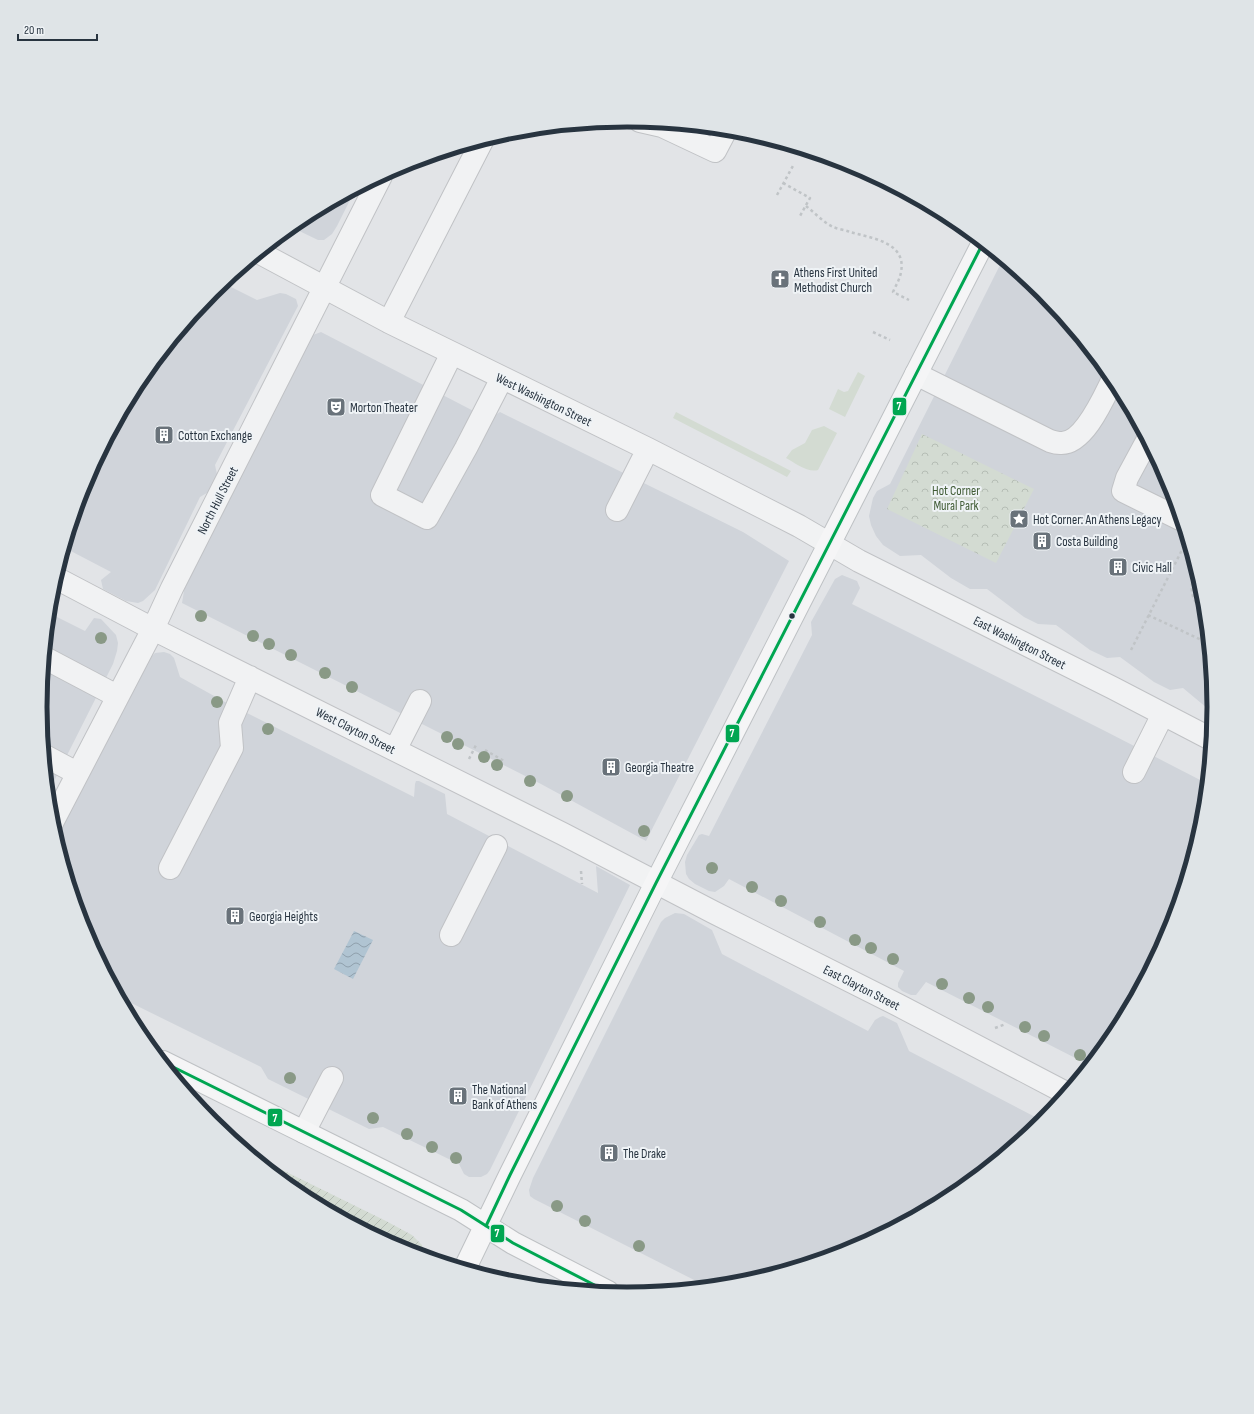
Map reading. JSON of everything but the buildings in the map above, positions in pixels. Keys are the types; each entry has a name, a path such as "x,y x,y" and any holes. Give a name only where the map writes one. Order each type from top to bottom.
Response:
{"main road":[{"path":"467,1264 656,883 981,248"},
{"path":"173,1067 461,1210 513,1243 597,1286"}],"street":[{"path":"667,128 715,151 723,135"},
{"path":"389,322 479,146"},
{"name":"North Hull Street","path":"57,813 152,629 377,184"},
{"name":"West Washington Street","path":"264,255 389,322 648,449 799,526 829,544"},
{"path":"452,353 382,496 427,518 466,448 502,378"},
{"path":"916,374 1050,441 1061,443 1074,438 1089,425 1109,386"},
{"path":"1146,448 1127,478 1123,491 1174,516"},
{"path":"617,510 648,449"},
{"name":"East Washington Street","path":"829,544 859,561 1206,737"},
{"name":"West Clayton Street","path":"61,581 152,629 563,834 656,883"},
{"path":"49,660 117,696"},
{"path":"170,868 232,748 230,723 250,677"},
{"path":"395,750 420,701"},
{"path":"1134,772 1163,714"},
{"path":"49,758 77,773"},
{"path":"451,935 496,846"},
{"name":"East Clayton Street","path":"656,883 898,1005 1061,1091"},
{"path":"304,1132 332,1078"}],"path":[{"path":"777,195 794,164"},
{"path":"783,183 810,198 800,216"},
{"path":"806,206 833,227 878,240 894,247 899,252 902,267 901,274 893,292 909,300"},
{"path":"873,332 890,340"},
{"path":"1131,650 1148,614 1182,550"},
{"path":"1192,579 1192,595 1198,605"},
{"path":"1148,614 1203,642"},
{"path":"469,759 476,745"},
{"path":"485,750 504,761"}],"shaded area":[{"path":"351,197 332,234 324,240 318,240 298,230"},
{"path":"1001,264 1037,297 1087,354 1129,417 1147,450 1163,485 1176,521 1196,594 1206,669 1207,708 1183,688 1170,690 1154,682 1120,657 1107,658 1090,650 1056,625 1038,624 1024,617 987,589 970,589 951,578 921,555 900,556 883,545 876,536 869,516 873,498 877,491 890,484"},
{"name":"Cotton Exchange","path":"229,286 257,300 280,293 296,299 298,306 215,465 218,479 212,490 200,497 155,590 143,601 138,603 126,601 103,589 101,580 111,572 69,550 91,485 107,450 145,385 167,354 191,325"},
{"path":"321,332 489,419 500,412 743,532 789,561 646,841 541,784 182,603 185,585 304,352 313,335"},
{"path":"842,575 857,581 860,588 852,604 1202,781 1196,820 1187,857 1163,929 1147,964 1129,997 1109,1029 1085,1063 926,982 916,995 911,995 902,991 898,987 898,983 904,971 729,879 724,886 715,892 709,891 695,884 686,874 685,862 687,855 699,835 702,834 709,836 812,635 811,622 835,579"},
{"path":"54,616 85,631 94,618 101,619 116,635 118,643 113,664 52,785 48,745 47,707 48,669"},
{"path":"164,652 170,654 174,658 180,677 225,702 414,797 416,781 419,781 445,794 447,814 598,893 596,866 630,885 487,1174 481,1177 469,1177 464,1174 459,1164 383,1127 369,1129 268,1079 261,1067 128,1001 107,964 91,929 78,893 60,830 151,657 155,653"},
{"path":"675,913 684,914 712,930 722,954 868,1031 875,1020 883,1016 897,1023 909,1051 1036,1118 980,1167 917,1209 884,1227 849,1243 777,1267 740,1276 703,1282 699,1282 534,1199 530,1196 529,1190 533,1178 661,922 665,918"}],"green space":[{"path":"858,372 865,376 845,417 829,409 838,389 844,392 848,391"},
{"path":"676,412 791,471 787,477 673,418"},
{"path":"824,426 837,433 818,470 814,471 806,469 786,458 792,450 805,443 812,430"},
{"name":"Hot Corner Mural Park","path":"922,434 1034,489 996,563 887,509"},
{"path":"270,1164 386,1221 412,1235 422,1245 423,1250 370,1227 305,1189"}],"water":[{"path":"354,931 373,940 353,979 334,969"}],"transit line":[{"name":"7","path":"486,1226 656,883 981,248"},
{"name":"7","path":"173,1067 461,1210 513,1243 597,1286"}],"place":[{"name":"Athens First United Methodist Church","path":"780,279"},
{"name":"Morton Theater","path":"336,407"},
{"name":"Cotton Exchange","path":"164,435"},
{"name":"Hot Corner: An Athens Legacy","path":"1019,519"},
{"name":"Costa Building","path":"1042,541"},
{"name":"Civic Hall","path":"1118,567"},
{"name":"Georgia Theatre","path":"611,767"},
{"name":"Georgia Heights","path":"235,916"},
{"name":"The National Bank of Athens","path":"458,1096"},
{"name":"The Drake","path":"609,1153"}]}
